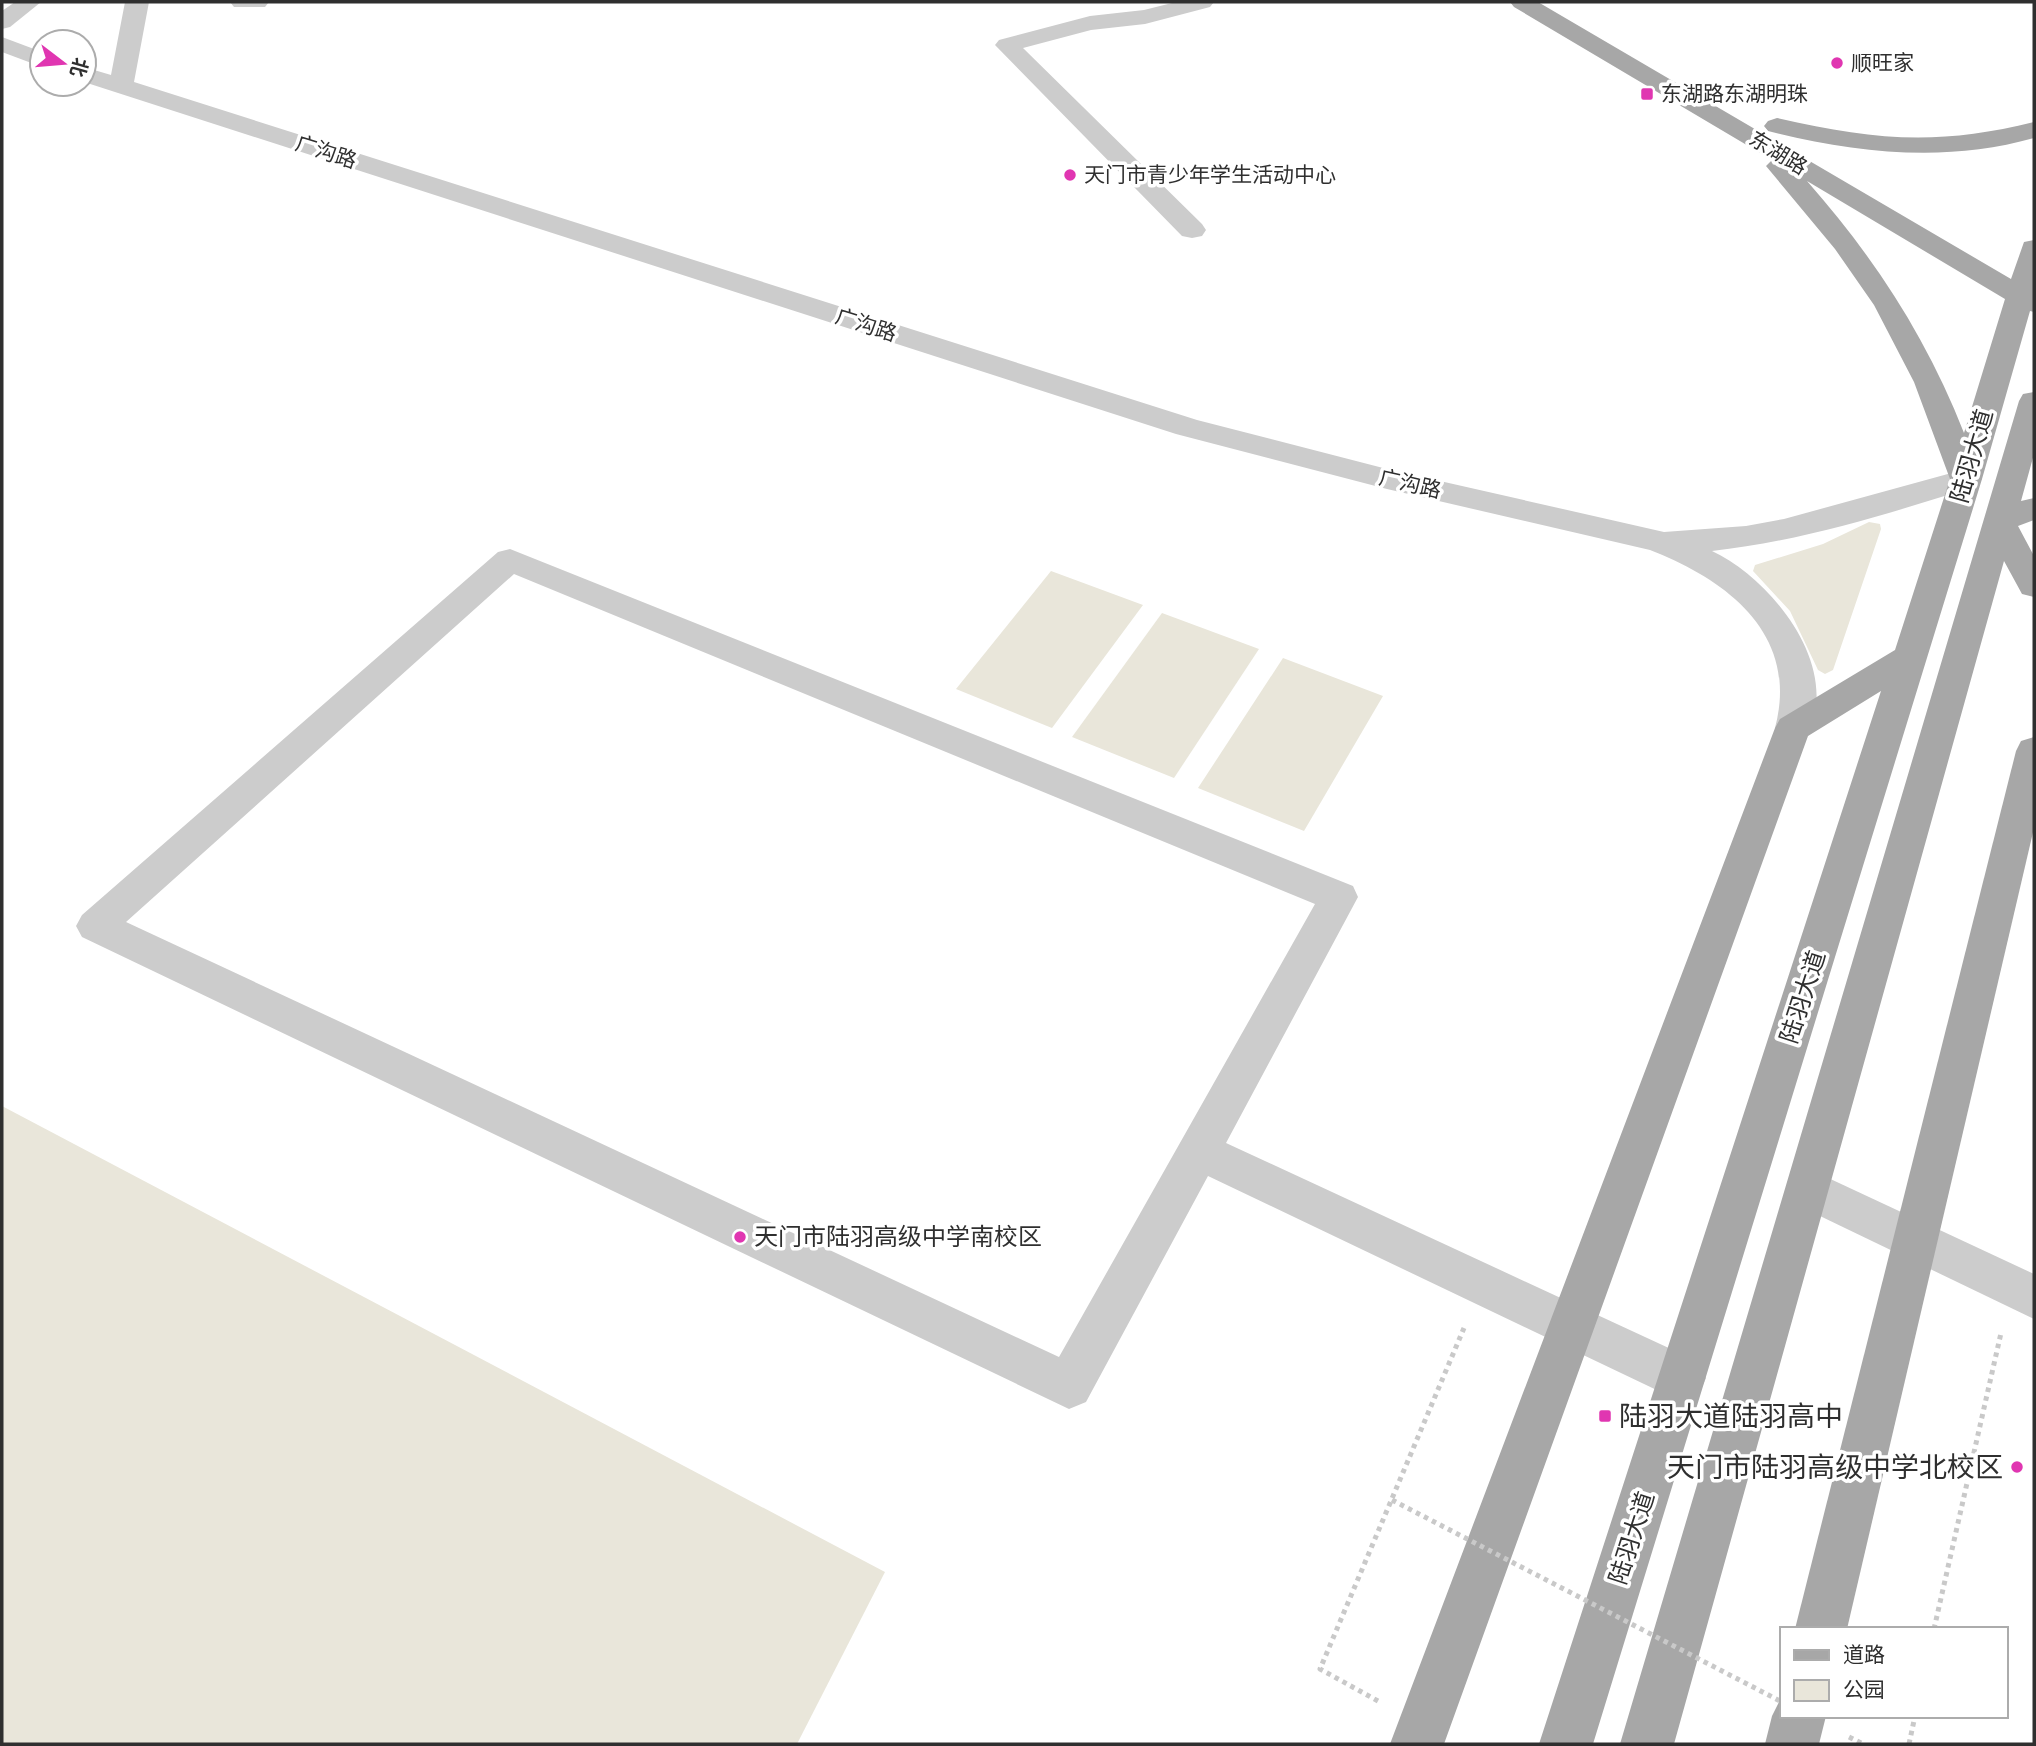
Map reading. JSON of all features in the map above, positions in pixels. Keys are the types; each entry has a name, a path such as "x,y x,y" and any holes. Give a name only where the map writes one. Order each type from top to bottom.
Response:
{"main road":[{"name":"东湖路","path":"1522,2 1767,133 2029,279"},
{"name":"东湖路","path":"1563,2 1767,133"},
{"path":"1767,133 1935,146 2008,139 2034,130"},
{"path":"1767,133 1856,257 1902,328 1946,425 1966,479"},
{"name":"陆羽大道","path":"1566,1744 2029,279"},
{"name":"陆羽大道","path":"1647,1744 1809,1189 2017,515 2034,401"},
{"path":"2017,515 2034,586"},
{"path":"1420,1735 1793,728 1910,657"},
{"path":"1821,1627 2034,751"},
{"path":"1793,1744 1799,1718"}],"street":[{"path":"2,22 29,2"},
{"path":"121,86 137,2"},
{"path":"242,2 257,2"},
{"path":"1192,230 1007,45 1090,23 1145,17 1202,2"},
{"name":"广沟路","path":"98,79 1187,427 1311,461 1658,541"},
{"path":"1658,541 1713,543 1767,535 1814,524 1966,479"},
{"path":"1658,541 1695,556 1734,578 1764,610 1785,642 1797,676 1799,702 1793,728"},
{"path":"510,560 1339,897 1199,1151 1069,1385 96,926 510,560"},
{"path":"1199,1151 1682,1378"},
{"path":"1809,1189 2023,1292"}],"path":[{"path":"1935,1627 2023,1292"},
{"path":"1420,1735 1320,1669 1449,1363"},
{"path":"1392,1500 1780,1701"},
{"path":"1909,1744 1915,1718"}],"green space":[{"path":"1869,522 1880,524 1881,529 1833,670 1825,674 1818,670 1790,611 1753,571 1755,565 1823,544"},
{"path":"1051,571 1143,605 1052,728 956,689"},
{"path":"1162,613 1259,649 1174,778 1072,737"},
{"path":"1283,658 1383,696 1304,831 1198,788"},
{"path":"2,1106 885,1572 797,1744 2,1744"}],"place":[{"name":"顺旺家","path":"1837,63"},
{"name":"东湖路东湖明珠","path":"1647,94"},
{"name":"天门市青少年学生活动中心","path":"1070,175"},
{"name":"天门市陆羽高级中学南校区","path":"740,1237"},
{"name":"陆羽大道陆羽高中","path":"1605,1416"},
{"name":"天门市陆羽高级中学北校区","path":"2017,1467"}]}
